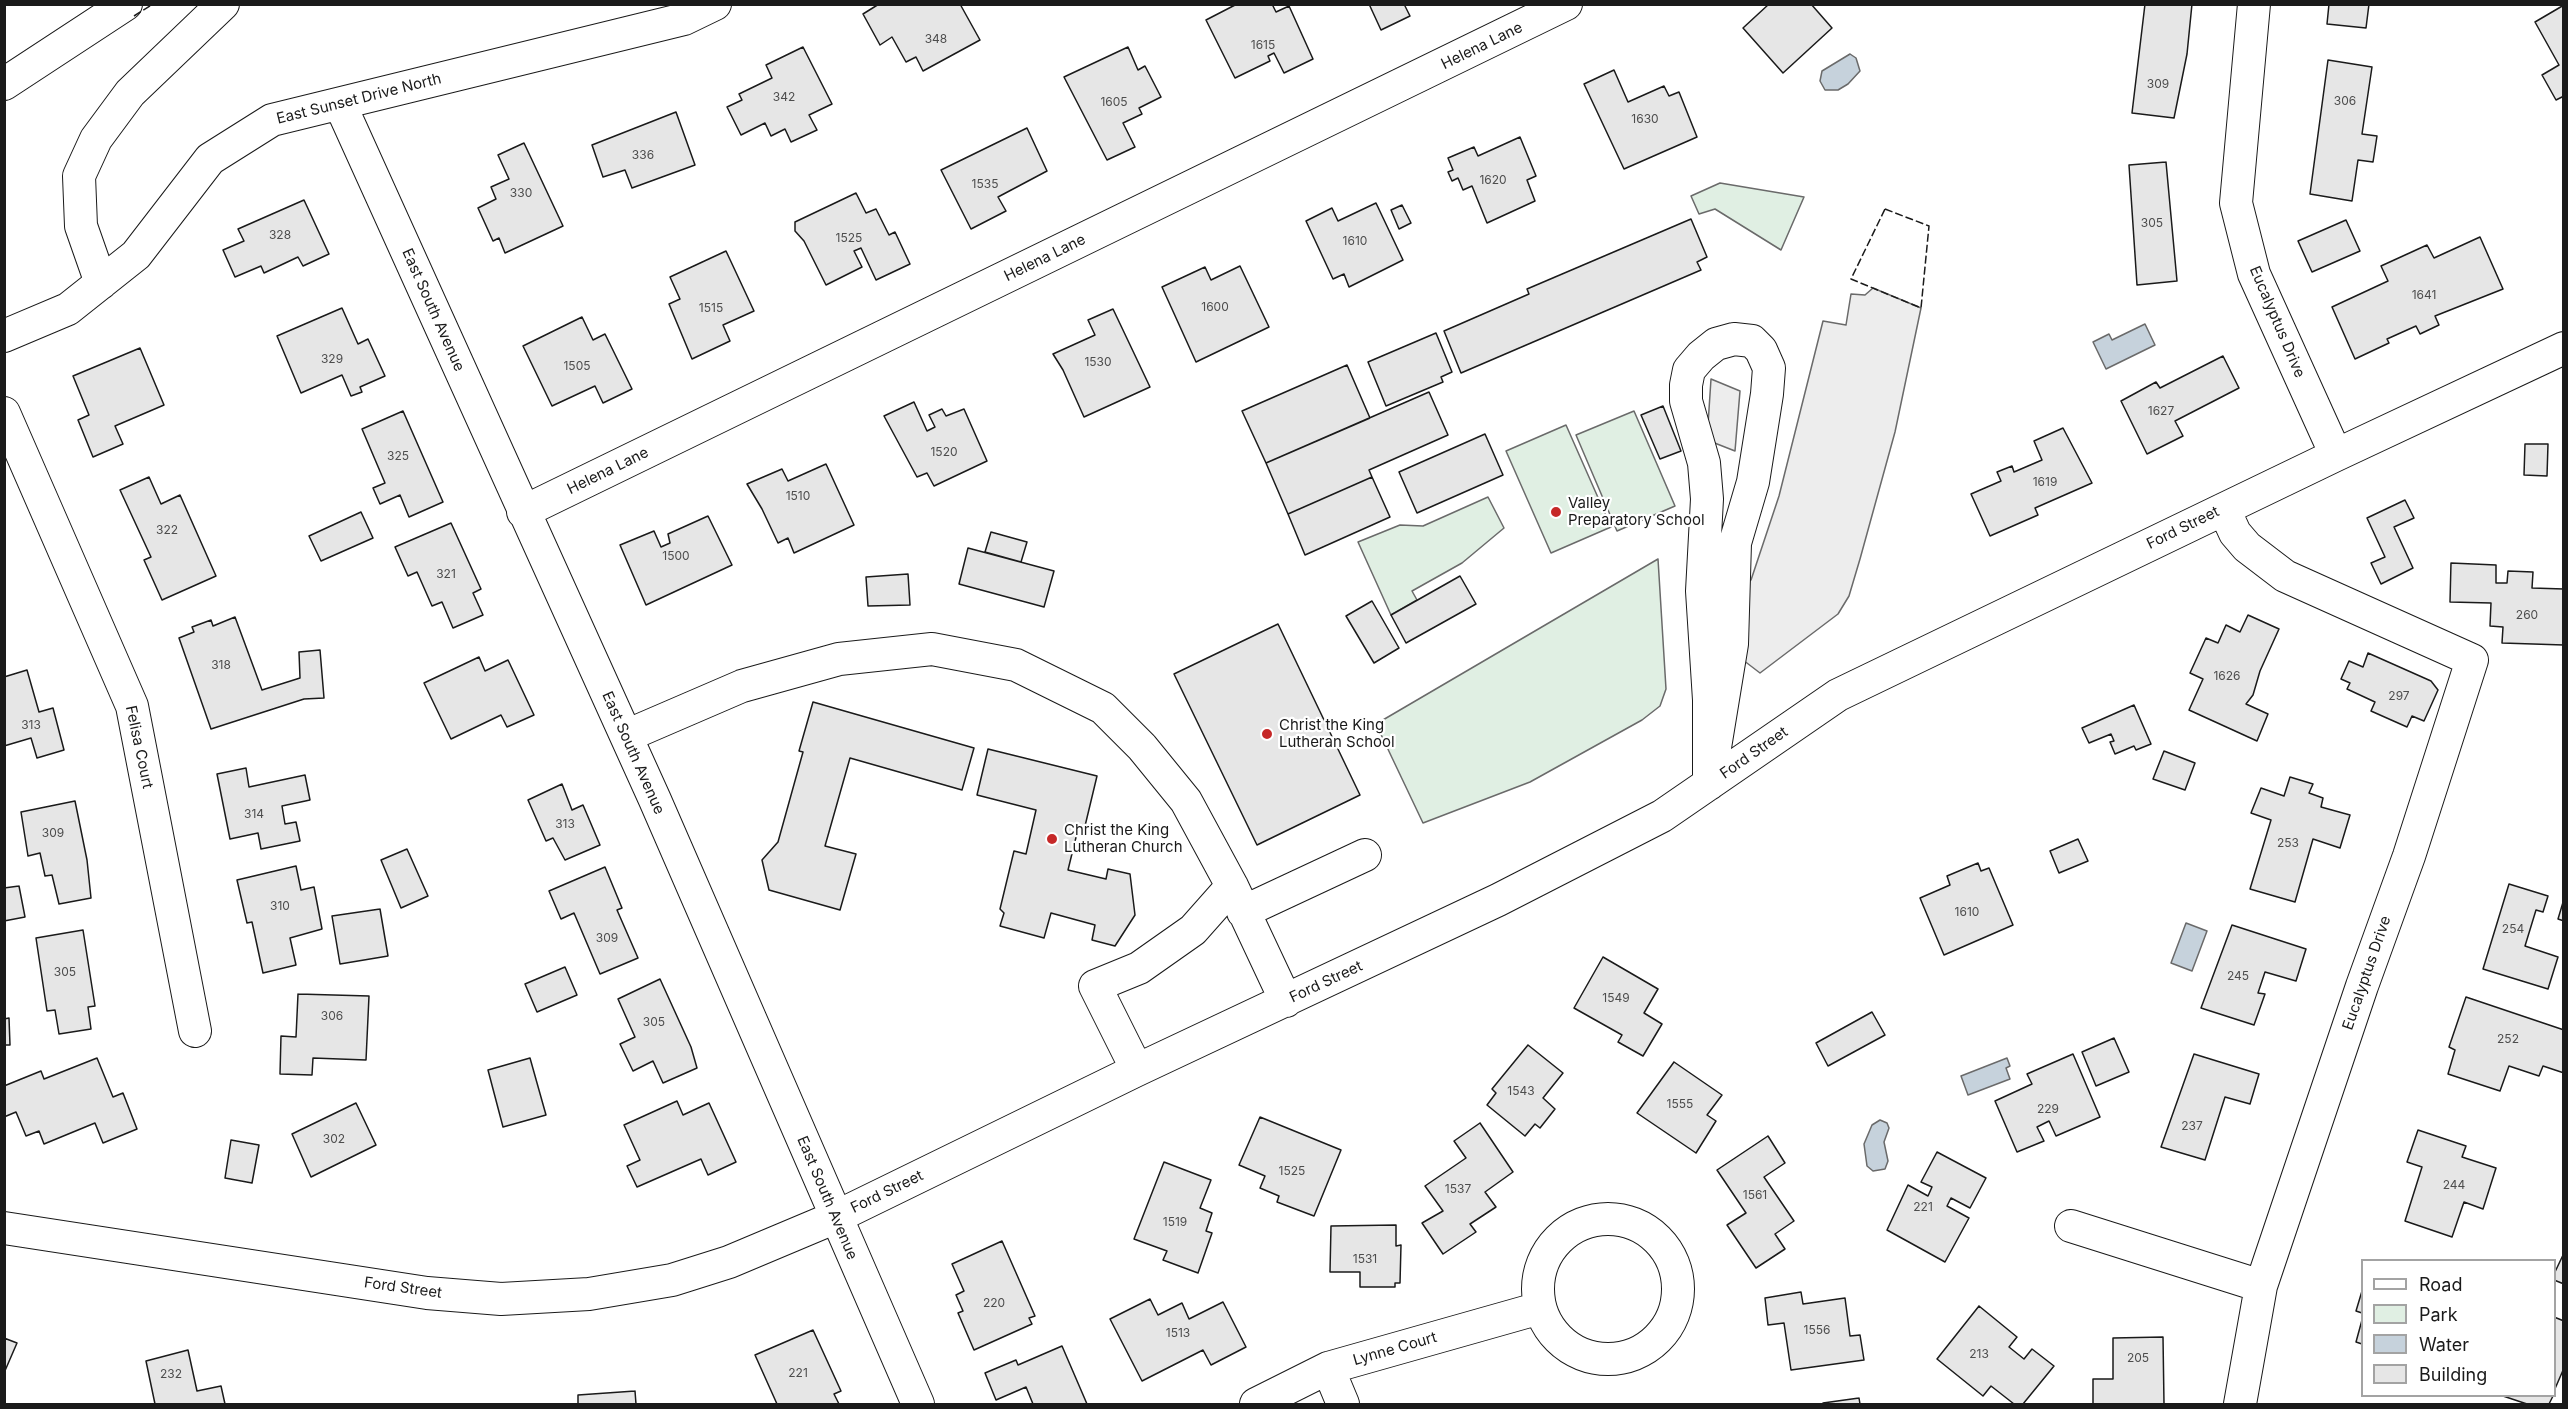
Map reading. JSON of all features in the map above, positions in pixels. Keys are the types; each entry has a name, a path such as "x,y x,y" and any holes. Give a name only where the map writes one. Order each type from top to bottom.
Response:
{"street":[{"path":"4,84 126,4"},
{"path":"101,283 81,226 79,176 96,139 130,93 223,4"},
{"name":"East Sunset Drive North","path":"4,336 68,309 136,255 210,159 272,120 684,19 715,4"},
{"name":"Helena Lane","path":"523,512 1566,4"},
{"name":"Eucalyptus Drive","path":"2254,4 2236,203 2254,274 2336,455"},
{"name":"East South Avenue","path":"340,104 626,736 918,1404"},
{"path":"1734,339 1752,340 1761,350 1769,369 1753,482 1735,543 1732,644 1709,784 1709,700 1702,591 1707,499 1704,463 1686,401 1689,370 1716,344 1734,339"},
{"name":"Ford Street","path":"4,1228 427,1293 501,1299 589,1294 672,1280 729,1262 836,1217 1137,1070 1498,900 1662,816 1838,695 2564,348"},
{"name":"Felisa Court","path":"4,413 132,706 195,1031"},
{"name":"Eucalyptus Drive","path":"2224,509 2235,533 2247,547 2285,576 2472,660 2409,856 2362,986 2261,1286 2240,1404"},
{"path":"626,736 742,686 839,659 932,649 1016,665 1102,708 1142,747 1186,801 1286,1001"},
{"path":"1137,1070 1095,986 1138,968 1237,899 1365,855"},
{"path":"1613,1218 1630,1221 1646,1229 1659,1240 1669,1254 1677,1274 1676,1306 1662,1335 1646,1349 1625,1357 1604,1360 1583,1356 1564,1345 1550,1329 1540,1308 1537,1293 1538,1275 1543,1259 1552,1244 1564,1232 1579,1223 1613,1218"},
{"path":"2071,1226 2261,1286"},
{"name":"Lynne Court","path":"1256,1404 1328,1368 1540,1308"},
{"path":"1328,1368 1343,1404"}],"green space":[{"path":"1720,183 1804,197 1781,250 1715,209 1699,214 1691,196"},
{"path":"1634,411 1675,506 1617,531 1576,435"},
{"path":"1566,425 1611,527 1551,553 1506,451"},
{"path":"1488,497 1504,528 1462,563 1412,591 1417,600 1391,615 1358,542 1400,525 1423,526"},
{"path":"1658,559 1666,689 1660,706 1642,720 1530,782 1423,823 1376,724"}],"shaded area":[{"path":"1873,288 1921,308 1895,432 1860,559 1849,596 1838,614 1760,673 1743,660 1745,584 1751,580 1779,496 1823,321 1846,325 1851,294 1865,295"},
{"path":"1711,379 1740,391 1735,451 1707,440"}],"water":[{"path":"1850,54 1856,58 1860,71 1848,84 1838,90 1825,90 1820,81 1822,71"},
{"path":"2145,324 2155,345 2106,369 2093,342 2109,334 2112,340"},
{"path":"2186,923 2207,931 2192,971 2171,963"},
{"path":"2007,1058 2010,1066 2006,1068 2010,1079 1968,1095 1961,1076"},
{"path":"1880,1120 1887,1123 1889,1128 1884,1142 1888,1161 1885,1169 1873,1171 1867,1166 1864,1144 1872,1125"}],"building":[{"path":"879,4 960,4 980,40 923,71 916,57 906,62 892,37 880,45 863,14"},
{"path":"1237,4 1272,4 1276,12 1289,6 1313,59 1284,73 1274,53 1268,56 1270,61 1235,78 1206,20"},
{"path":"1369,4 1404,4 1410,16 1381,30"},
{"path":"1769,4 1811,4 1832,28 1783,73 1743,28"},
{"path":"2145,4 2192,4 2187,54 2174,118 2132,113"},
{"path":"2329,4 2369,4 2366,28 2327,24"},
{"path":"2564,5 2564,96 2556,100 2542,75 2559,65 2535,22"},
{"path":"803,47 832,104 809,115 817,130 791,142 785,129 771,136 765,123 741,135 727,107 742,100 739,94 772,78 766,65"},
{"path":"1128,47 1138,70 1145,66 1161,97 1139,108 1142,114 1123,123 1135,147 1107,160 1064,77"},
{"path":"2328,60 2372,67 2362,134 2377,136 2373,162 2358,160 2352,201 2310,194"},
{"path":"1614,70 1628,102 1664,86 1669,96 1679,92 1697,137 1624,169 1584,84"},
{"path":"676,112 695,165 632,188 625,170 603,177 592,145"},
{"path":"1027,128 1047,171 998,197 1006,211 971,229 941,170"},
{"path":"1520,137 1536,176 1527,180 1535,201 1487,223 1472,186 1463,190 1458,178 1452,181 1448,172 1453,170 1448,158 1474,147 1478,156"},
{"path":"524,143 563,226 505,253 499,238 493,241 478,208 496,199 491,187 509,179 498,155"},
{"path":"2166,162 2177,281 2137,285 2129,165"},
{"path":"856,193 866,213 876,209 889,235 895,232 910,264 876,280 861,248 854,251 862,267 826,285 804,241 795,231 795,222"},
{"path":"304,200 329,254 303,266 298,257 264,273 261,266 235,277 223,250 244,241 238,229"},
{"path":"1376,203 1403,260 1349,287 1344,274 1333,279 1306,221 1332,208 1338,221"},
{"path":"1402,205 1411,223 1399,229 1391,210"},
{"path":"1691,219 1707,257 1697,262 1701,270 1461,373 1444,331 1529,294 1527,289"},
{"path":"2346,220 2360,251 2312,272 2298,241"},
{"path":"2480,237 2503,289 2435,316 2439,325 2420,334 2416,326 2387,339 2389,343 2355,359 2332,307 2388,281 2381,266 2427,245 2434,258"},
{"path":"726,251 754,311 723,325 730,341 692,359 669,304 680,299 670,277"},
{"path":"1240,266 1269,327 1196,362 1162,287 1205,267 1211,280"},
{"path":"342,308 358,344 368,339 385,376 360,387 362,392 351,396 342,375 301,393 277,336"},
{"path":"1113,309 1150,387 1084,417 1063,370 1053,354 1095,335 1088,320"},
{"path":"582,317 593,340 605,334 632,389 603,403 595,386 552,406 523,346"},
{"path":"1436,333 1452,372 1441,377 1443,382 1386,406 1368,362"},
{"path":"140,348 164,405 115,426 123,444 93,457 78,420 89,415 73,376"},
{"path":"2223,356 2239,388 2175,421 2183,436 2147,454 2121,401 2156,382 2160,388"},
{"path":"1347,365 1370,418 1266,463 1242,411"},
{"path":"1429,392 1448,435 1369,470 1372,477 1288,514 1266,463"},
{"path":"914,402 927,431 935,427 929,415 942,409 946,416 964,409 987,461 934,486 927,473 917,477 884,416"},
{"path":"1663,406 1681,451 1660,459 1641,415"},
{"path":"403,411 443,502 409,517 400,495 380,504 373,488 385,483 362,429"},
{"path":"2063,428 2092,483 2035,508 2038,515 1990,536 1971,494 2001,481 1997,472 2012,466 2014,472 2042,460 2034,441"},
{"path":"1485,434 1503,475 1417,513 1399,472"},
{"path":"2525,444 2548,444 2547,476 2524,475"},
{"path":"826,464 854,525 794,553 788,538 778,543 747,484 782,469 788,481"},
{"path":"149,477 161,504 180,495 216,576 162,600 144,560 151,557 120,490"},
{"path":"1372,477 1390,517 1305,555 1288,514"},
{"path":"2405,500 2414,518 2394,527 2413,568 2381,584 2371,563 2385,557 2367,518"},
{"path":"361,512 373,538 321,561 309,536"},
{"path":"708,516 732,565 646,605 620,545 654,531 661,547 670,543 668,534"},
{"path":"451,523 481,589 473,593 483,615 453,628 442,602 432,606 417,572 408,576 395,547"},
{"path":"991,532 1027,542 1021,562 985,552"},
{"path":"968,548 1054,571 1044,607 959,584"},
{"path":"2451,563 2496,565 2496,583 2507,583 2508,571 2533,572 2532,588 2564,589 2564,645 2502,643 2503,627 2490,626 2491,603 2450,602"},
{"path":"908,574 910,605 868,606 866,577"},
{"path":"1460,576 1476,604 1406,643 1391,615"},
{"path":"1372,601 1399,648 1374,663 1346,616"},
{"path":"2248,615 2279,629 2260,671 2253,695 2246,704 2268,714 2257,741 2189,710 2203,679 2190,673 2206,638 2218,643 2226,625 2240,632"},
{"path":"235,617 262,690 300,678 299,652 320,650 324,698 304,699 211,729 179,638 194,632 192,627 211,620 213,626"},
{"name":"Christ the King Lutheran School","path":"1278,624 1360,795 1257,845 1174,674"},
{"path":"2368,653 2431,681 2438,690 2424,721 2412,716 2407,727 2371,711 2375,702 2347,689 2350,683 2341,679 2349,661 2363,667"},
{"path":"479,657 485,671 508,660 534,715 507,727 501,715 451,739 424,683"},
{"path":"27,670 39,712 53,708 64,750 37,758 31,738 4,746 4,677"},
{"path":"813,702 974,748 962,790 850,758 825,846 856,854 840,910 769,890 762,860 778,842 803,752 799,751"},
{"path":"2134,705 2151,744 2136,750 2134,746 2115,754 2110,742 2114,741 2111,734 2089,743 2082,728"},
{"name":"Christ the King Lutheran Church","path":"988,749 1097,776 1085,826 1079,825 1068,870 1106,879 1108,869 1130,874 1135,915 1115,946 1092,940 1095,925 1051,913 1044,938 1000,926 1004,913 1000,909 1014,851 1026,854 1036,810 977,795"},
{"path":"2164,751 2195,763 2185,790 2153,779"},
{"path":"246,768 249,787 305,775 310,800 282,806 285,824 296,822 300,841 261,849 258,833 230,839 217,774"},
{"path":"2290,777 2313,784 2309,793 2323,798 2321,807 2350,815 2340,848 2313,839 2295,902 2250,889 2271,820 2251,813 2261,788 2284,796"},
{"path":"562,784 572,810 583,805 600,845 565,860 553,838 546,841 528,800"},
{"path":"75,801 87,860 91,898 59,904 52,875 45,876 40,853 28,856 21,812"},
{"path":"2078,839 2088,861 2059,873 2050,851"},
{"path":"407,849 428,896 401,908 381,860"},
{"path":"1978,863 1981,871 1989,868 2013,925 1944,955 1920,898 1950,885 1947,876"},
{"path":"296,866 301,890 314,887 322,929 290,938 296,965 263,973 252,922 247,923 237,880"},
{"path":"605,867 622,908 617,910 638,958 600,974 574,913 561,919 549,891"},
{"path":"2509,884 2548,896 2543,912 2536,910 2525,946 2558,957 2548,989 2483,969"},
{"path":"19,886 25,917 4,921 4,888"},
{"path":"2564,899 2564,921 2558,919"},
{"path":"380,909 388,956 340,964 332,916"},
{"path":"2232,925 2306,949 2296,981 2265,972 2258,993 2265,994 2254,1025 2201,1008"},
{"path":"83,930 95,1006 88,1007 91,1029 59,1034 55,1010 47,1011 36,938"},
{"path":"1603,957 1658,989 1644,1013 1662,1024 1643,1056 1618,1042 1622,1035 1574,1008"},
{"path":"565,967 577,995 537,1012 525,984"},
{"path":"660,979 691,1047 697,1068 663,1083 653,1061 633,1071 620,1044 635,1037 618,999"},
{"path":"298,994 369,996 366,1060 313,1058 312,1075 280,1074 281,1036 296,1037"},
{"path":"2466,997 2564,1030 2564,1073 2543,1066 2539,1076 2509,1066 2500,1091 2448,1074 2455,1050 2449,1047"},
{"path":"1872,1012 1885,1035 1828,1066 1816,1043"},
{"path":"9,1018 10,1045 4,1045 4,1019"},
{"path":"2114,1038 2129,1072 2096,1086 2082,1052"},
{"path":"1528,1045 1563,1073 1543,1098 1555,1109 1540,1128 1535,1124 1525,1136 1487,1105 1496,1093 1492,1089"},
{"path":"2073,1054 2100,1117 2056,1136 2049,1121 2037,1127 2044,1141 2017,1152 1995,1101 2032,1084 2027,1074"},
{"path":"2194,1054 2259,1074 2250,1104 2225,1097 2205,1160 2161,1147"},
{"path":"97,1058 113,1097 123,1093 137,1129 103,1143 95,1123 44,1144 39,1131 26,1136 16,1112 4,1117 4,1086 41,1071 44,1079"},
{"path":"530,1058 546,1115 503,1127 488,1070"},
{"path":"1674,1062 1722,1095 1707,1115 1716,1121 1696,1153 1637,1113"},
{"path":"677,1101 683,1115 709,1103 736,1162 708,1175 701,1159 637,1187 627,1166 640,1160 624,1125"},
{"path":"356,1103 376,1145 311,1177 292,1134"},
{"path":"1260,1117 1341,1150 1314,1216 1277,1202 1279,1196 1260,1188 1265,1176 1239,1165"},
{"path":"1480,1123 1513,1172 1485,1192 1496,1207 1470,1224 1476,1232 1443,1254 1422,1223 1443,1211 1425,1186 1466,1158 1454,1141"},
{"path":"2418,1130 2466,1146 2462,1157 2496,1168 2483,1209 2464,1202 2452,1237 2405,1221 2422,1167 2407,1162"},
{"path":"1768,1136 1785,1163 1764,1177 1794,1221 1775,1234 1785,1249 1756,1268 1727,1225 1746,1213 1717,1170"},
{"path":"231,1140 259,1145 252,1183 225,1178"},
{"path":"1937,1152 1986,1178 1970,1208 1951,1198 1947,1206 1969,1218 1945,1262 1887,1230 1908,1185 1928,1196 1932,1187 1921,1182"},
{"path":"1164,1162 1211,1180 1200,1208 1212,1213 1206,1231 1212,1233 1198,1273 1163,1260 1167,1251 1134,1239"},
{"path":"1396,1225 1396,1246 1401,1245 1400,1283 1395,1283 1395,1287 1360,1287 1360,1272 1330,1272 1331,1226"},
{"path":"1002,1241 1035,1316 1029,1318 1032,1324 974,1350 958,1313 963,1311 956,1295 964,1291 952,1264"},
{"path":"2564,1253 2564,1284 2556,1281 2556,1270"},
{"path":"1801,1292 1803,1304 1845,1298 1850,1336 1860,1335 1864,1360 1791,1370 1784,1323 1768,1325 1765,1298"},
{"path":"2361,1294 2361,1313 2356,1311"},
{"path":"1150,1299 1158,1315 1182,1303 1189,1319 1223,1302 1246,1347 1211,1365 1203,1350 1142,1381 1110,1319"},
{"path":"1979,1306 2017,1337 2009,1347 2024,1359 2032,1349 2054,1366 2023,1404 2014,1404 1991,1386 1983,1396 1937,1359"},
{"path":"2556,1318 2564,1321 2564,1368 2556,1386"},
{"path":"2361,1324 2361,1344 2356,1342"},
{"path":"813,1330 841,1391 834,1394 839,1404 777,1404 755,1355"},
{"path":"2163,1337 2164,1404 2093,1404 2093,1379 2113,1379 2113,1338"},
{"path":"4,1338 17,1343 4,1373"},
{"path":"1062,1346 1087,1404 1033,1404 1026,1387 996,1400 985,1373 1016,1360 1018,1365"},
{"path":"188,1350 197,1391 221,1386 225,1404 155,1404 146,1361"},
{"path":"635,1391 636,1404 578,1404 578,1395"},
{"path":"2506,1397 2552,1397 2549,1404 2527,1404"},
{"path":"1859,1398 1860,1404 1823,1404 1823,1403"}],"fence":[{"path":"134,16 153,4"},
{"path":"1885,209 1929,226 1921,308 1851,279 1885,209"}],"place":[{"name":"Valley Preparatory School","path":"1556,512"},
{"name":"Christ the King Lutheran School","path":"1267,734"},
{"name":"Christ the King Lutheran Church","path":"1052,839"}]}
